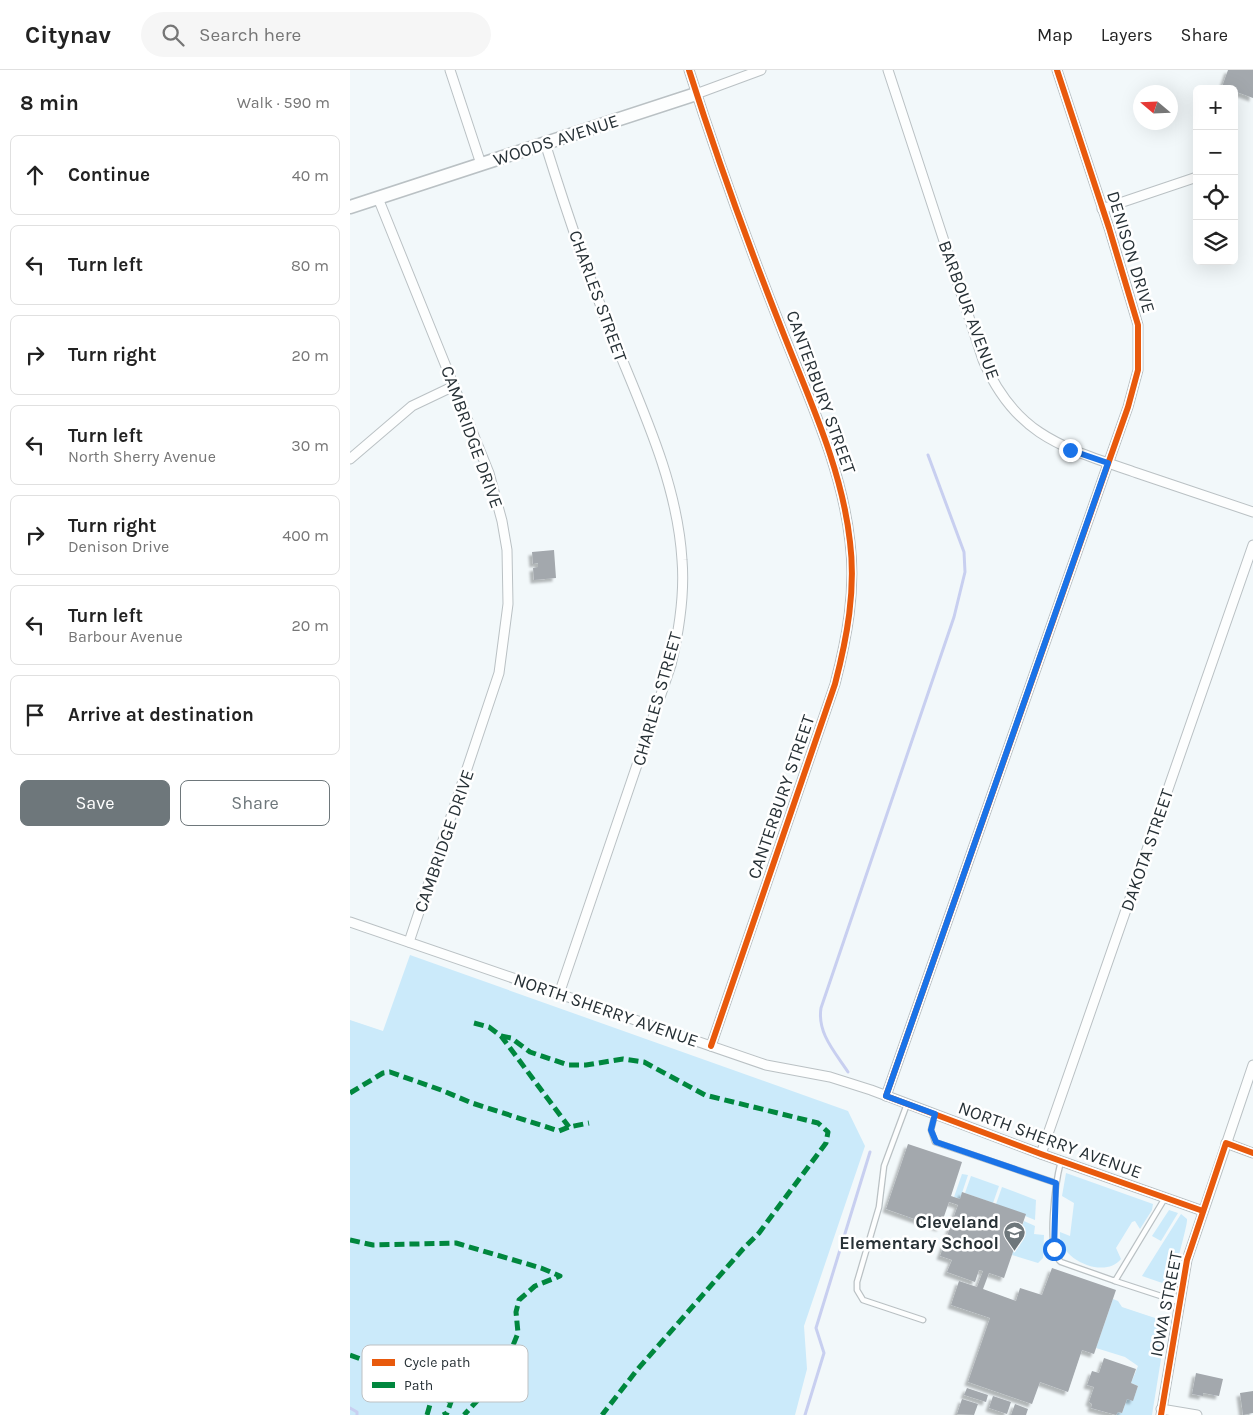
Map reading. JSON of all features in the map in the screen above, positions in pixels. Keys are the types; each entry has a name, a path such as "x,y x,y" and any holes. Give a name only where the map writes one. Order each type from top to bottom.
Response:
{"street":[{"path":"450,70 481,164"},
{"name":"CANTERBURY STREET","path":"689,70 729,189 833,464 847,517 851,575 847,631 835,684 711,1046"},
{"name":"WOODS AVENUE","path":"350,207 696,94 761,70"},
{"name":"BARBOUR AVENUE","path":"888,70 990,375 1007,401 1038,432 1070,450 1253,512"},
{"name":"DENISON DRIVE","path":"886,1096 1134,388 1140,348 1133,306 1057,70"},
{"name":"CHARLES STREET","path":"545,144 581,251 664,467 679,529 682,568 681,612 671,665 559,994"},
{"path":"1102,208 1193,178"},
{"name":"CAMBRIDGE DRIVE","path":"378,198 489,473 502,521 506,550 508,604 502,655 491,702 409,942"},
{"path":"350,459 412,406 454,386"},
{"name":"DAKOTA STREET","path":"1041,1154 1253,545"},
{"name":"NORTH SHERRY AVENUE","path":"350,922 766,1065 841,1080 1041,1154 1203,1211"},
{"name":"IOWA STREET","path":"1161,1412 1179,1302 1188,1260 1253,1065"},
{"path":"1226,1143 1253,1153"},
{"path":"1161,1412 1197,1415"}],"lane":[{"path":"907,1104 884,1166 879,1206 857,1282 857,1290 863,1300 922,1320"},
{"path":"935,1114 931,1130 936,1142 1056,1183"},
{"path":"1061,1161 1056,1183 1053,1237 1056,1259 1179,1302"},
{"path":"1115,1281 1165,1198"}],"shaded area":[{"path":"410,955 848,1111 865,1146 804,1326 807,1369 795,1415 350,1415 350,1020 383,1031"},
{"path":"1066,1173 1153,1204 1152,1210 1140,1229 1135,1221 1132,1222 1116,1248 1121,1259 1114,1265 1094,1267 1083,1264 1066,1251 1061,1242 1060,1232 1070,1236 1074,1203 1062,1196"},
{"path":"962,1174 968,1175 960,1199 954,1197"},
{"path":"971,1176 999,1186 993,1203 965,1193"},
{"path":"1002,1187 1036,1200 1035,1220 996,1204"},
{"path":"1169,1210 1178,1213 1161,1241 1152,1236"},
{"path":"1181,1214 1187,1219 1187,1223 1171,1286 1142,1276"},
{"path":"1024,1221 1035,1226 1034,1234 1044,1235 1043,1258 1038,1263 1012,1255"},
{"path":"1113,1299 1118,1301 1122,1307 1167,1322 1152,1415 1116,1415 1118,1412 1122,1413 1127,1399 1133,1400 1138,1386 1131,1383 1138,1366 1125,1357 1096,1348"}],"building":[{"path":"1228,70 1253,70 1253,98 1238,92 1238,85 1223,85"},
{"path":"554,550 556,578 534,580 533,568 538,567 538,563 533,564 532,552"},
{"path":"908,1144 962,1162 951,1196 960,1199 962,1192 1026,1214 1004,1278 989,1273 983,1289 1016,1301 1020,1288 1042,1295 1052,1268 1116,1290 1094,1354 1082,1350 1068,1392 1040,1382 1032,1404 968,1382 990,1318 951,1305 959,1281 977,1287 983,1271 979,1270 975,1282 947,1272 952,1260 940,1256 958,1205 949,1202 940,1228 886,1209"},
{"path":"1104,1358 1136,1369 1131,1383 1138,1386 1133,1401 1127,1399 1122,1413 1118,1412 1116,1415 1091,1408 1092,1404 1089,1402 1094,1387 1087,1385 1092,1371 1099,1373"},
{"path":"1196,1373 1223,1379 1219,1396 1203,1393 1203,1396 1192,1394"},
{"path":"967,1388 988,1395 986,1402 964,1395"},
{"path":"1253,1391 1253,1413 1243,1415 1240,1393"},
{"path":"993,1396 1011,1402 1007,1414 989,1408"},
{"path":"962,1399 978,1404 974,1415 957,1414"},
{"path":"1015,1404 1028,1409 1026,1415 1011,1415"}],"waterway":[{"path":"848,1072 824,1034 820,1017 821,1008 954,617 965,572 964,552 928,455"},
{"path":"805,1415 824,1353 816,1328 870,1152"},
{"path":"350,1408 357,1412 357,1415"}],"marked path":[{"path":"474,1023 489,1027 501,1036 569,1127"},
{"path":"501,1036 511,1038 530,1052 568,1065 586,1065 623,1059 644,1062 705,1095 818,1123 828,1132 826,1143 759,1233 637,1370 602,1415"},
{"path":"350,1093 383,1073 390,1072 472,1103 559,1131 589,1123"},
{"path":"350,1240 373,1245 456,1243 541,1268 560,1276 535,1286 519,1300 516,1312 518,1333 513,1345"},
{"path":"350,1355 362,1360"},
{"path":"427,1415 431,1402"},
{"path":"443,1415 447,1413 451,1402"},
{"path":"464,1415 476,1402"}],"cycle path":[{"path":"689,70 745,233 832,461 846,514 852,560 849,614 835,684 711,1046"},
{"path":"1057,70 1109,228 1138,325 1138,370 1128,407 886,1096 1041,1154 1203,1211"},
{"path":"1161,1415 1187,1260 1226,1143 1253,1153"}],"place":[{"name":"Cleveland Elementary School","path":"1015,1251"}],"route":[{"path":"1054,1249 1056,1183 936,1142 932,1137 931,1130 935,1114 886,1096 1108,463 1070,450"}]}
